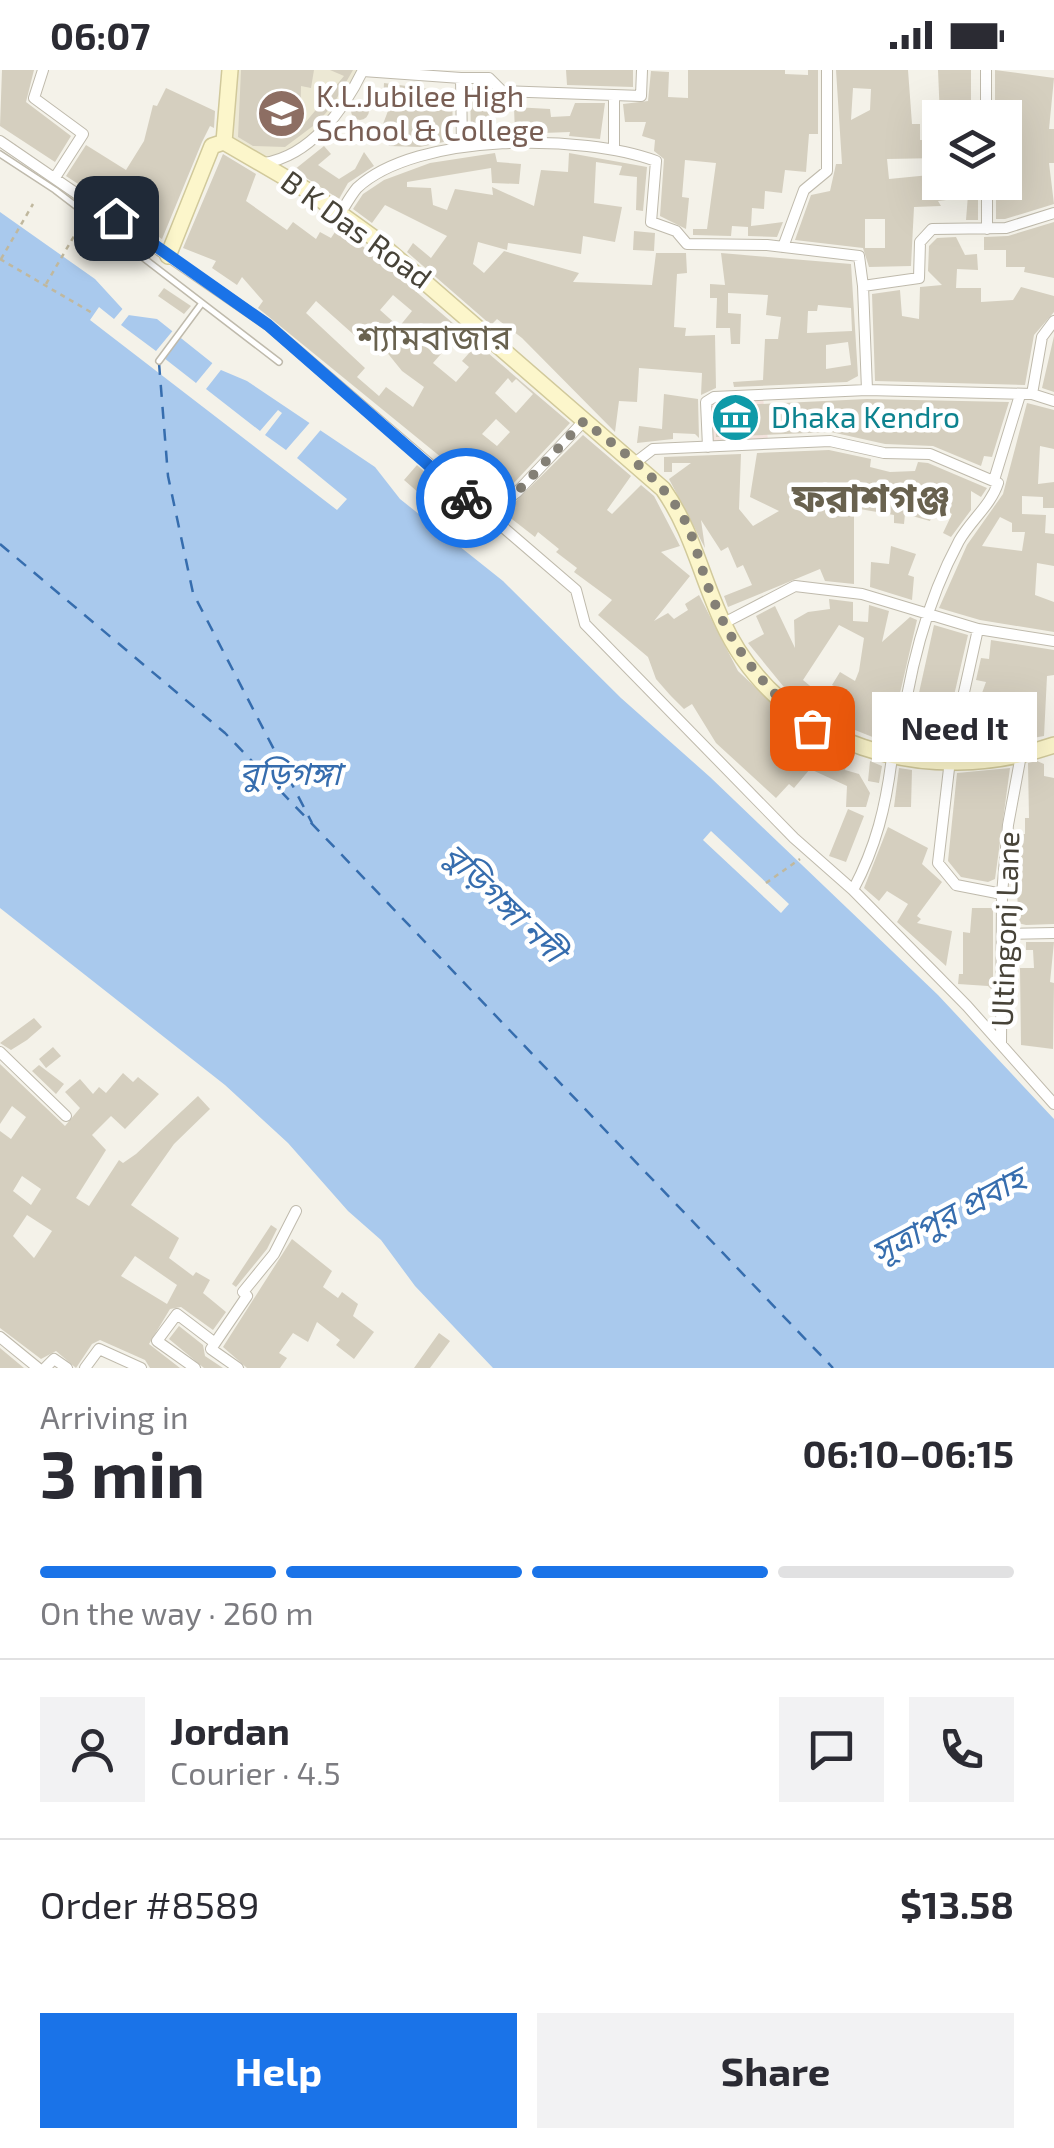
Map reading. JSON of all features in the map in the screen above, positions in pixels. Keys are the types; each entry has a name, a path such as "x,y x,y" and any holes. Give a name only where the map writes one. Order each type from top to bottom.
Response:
{"street":[{"path":"43,70 34,98 83,134 56,176"},
{"path":"168,256 212,146 224,142 230,70"},
{"path":"264,163 286,160 320,132 350,96 363,71 488,78 502,91 641,96 642,70"},
{"path":"783,247 804,190 826,171 827,70"},
{"path":"986,70 986,100"},
{"path":"461,78 462,148"},
{"path":"614,95 614,146"},
{"path":"0,140 268,325 576,590 585,624 809,852 852,890 1002,1044 1054,1104"},
{"name":"B K Das Road","path":"224,142 264,163 340,214 482,327 584,421 636,462 684,518 722,624 771,694 812,728 895,758 953,760 1021,755 1054,745"},
{"path":"340,214 357,188 387,170 462,148 541,142 614,146 657,163 651,186 652,224 676,231 691,245 783,247 859,256 867,390"},
{"path":"987,200 987,228"},
{"path":"863,286 919,278 920,242 932,230 1006,228 1054,213"},
{"path":"994,480 1026,395 1042,338 1054,322"},
{"path":"708,446 708,399 867,390 1026,395 1054,401"},
{"path":"486,516 517,492 584,421"},
{"path":"636,462 653,448 830,441 884,452 930,454 994,480 998,486 960,538 927,615 905,691 886,803 872,853 852,890"},
{"path":"722,624 795,586 862,594 978,629 1054,641"},
{"path":"978,629 960,715 938,863 956,885 1002,894"},
{"name":"Ultingonj Lane","path":"1002,1044 1002,894 1008,824 1021,755"},
{"path":"1004,934 1054,933"},
{"path":"0,1052 66,1116"},
{"path":"238,1368 211,1350 247,1296 242,1292 282,1241 296,1211"},
{"path":"195,1368 156,1341 177,1314 215,1343"},
{"path":"0,1337 38,1368"},
{"path":"85,1368 99,1348 140,1368"},
{"path":"46,1368 54,1360 67,1368"}],"lane":[{"path":"0,154 279,362"},
{"path":"156,269 168,256"},
{"path":"158,361 202,303"}],"path":[{"path":"33,204 0,259 94,314"},
{"path":"45,286 77,231"},
{"path":"766,883 809,852"}],"shaded area":[{"name":"K.L.Jubilee High School & College","path":"231,70 363,70 320,132 264,163 224,142"},
{"path":"763,397 768,440 711,443 710,401"}],"water":[{"name":"বুড়িগঙ্গা","path":"0,212 95,279 128,315 157,319 221,370 247,381 375,467 400,499 503,581 621,698 710,777 938,995 1054,1119 1054,1368 493,1368 415,1286 381,1240 348,1211 288,1143 225,1085 0,908"}],"pier":[{"path":"125,306 132,311 121,325 156,351 175,328 183,334 164,358 196,383 215,360 224,366 206,389 260,431 278,410 282,413 265,435 286,450 313,419 324,426 297,458 347,499 337,510 90,320 99,307 114,319"},
{"path":"711,831 789,904 781,913 703,840"}],"building":[{"path":"2,70 34,70 26,102 71,136 55,162 0,126"},
{"path":"241,70 314,70 311,88 301,86 300,129 344,76 330,70 353,70 334,103 326,98 332,106 317,123 285,147 253,146 238,137"},
{"path":"566,70 633,70 633,87 567,85"},
{"path":"688,70 785,70 785,74 808,75 808,70 818,70 818,134 809,134 806,172 785,170 782,193 765,191 764,209 752,208 751,226 783,222 777,237 748,236 748,227 732,226 731,236 693,235 693,229 707,229 716,163 685,160 682,197 689,198 686,229 660,216 664,159 654,151 655,140 642,136 646,122 625,122 623,104 648,101 651,71 669,72 668,97 688,98"},
{"path":"836,70 908,70 912,124 920,124 922,158 887,159 889,179 922,176 922,200 946,200 938,201 941,206 914,207 911,266 869,267 863,248 795,240 811,195 830,191 836,164 842,164","holes":["853,88 871,89 870,110 851,120","865,219 885,219 885,248 865,248"]},
{"path":"938,70 971,70 971,100 939,100"},
{"path":"995,70 1054,78 1049,129 1054,129 1054,163 1049,163 1054,204 996,219 996,200 1022,200 1022,100 995,100"},
{"path":"384,83 451,92 452,87 453,140 420,147 389,146 380,132 391,103 383,103"},
{"path":"470,87 490,91 489,136 471,138"},
{"path":"166,88 215,111 214,128 210,126 202,142 162,239 66,176 86,145 126,170 144,141 153,105 157,106"},
{"path":"360,102 369,111 360,120 351,111"},
{"path":"575,103 605,103 600,139 569,136 570,132 515,134 514,107 550,109 551,117 570,116"},
{"path":"324,146 331,154 318,165 339,179 355,169 364,152 374,166 348,183 339,199 294,170"},
{"path":"495,153 497,162 521,164 519,184 492,183 491,168 407,182 407,187 431,188 433,205 447,210 455,189 493,195 492,187 534,206 541,170 568,172 569,153 647,167 643,211 636,210 637,177 619,175 622,166 596,162 594,203 622,207 615,242 583,236 581,254 508,243 507,250 478,242 473,264 484,273 504,251 579,273 573,282 652,285 656,253 686,253 687,273 677,274 674,327 686,328 685,336 715,335 716,388 701,395 702,373 639,368 637,402 619,401 615,432 522,338 497,319 491,325 407,252 413,243 431,258 447,236 385,205 372,223 353,209 363,194 384,180 430,163"},
{"path":"223,154 256,174 246,201 287,230 293,222 316,239 320,232 331,238 339,226 462,331 433,363 456,382 469,367 462,361 477,344 570,423 494,499 258,308 263,301 242,277 237,285 212,268 216,261 183,248","holes":["393,295 412,311 399,327 380,310","316,301 362,342 367,337 385,350 402,371 424,387 413,407 386,387 379,396 357,377 365,368 306,313","508,378 512,383 516,379 533,394 516,413 495,393","496,419 510,432 497,446 482,434"]},
{"path":"968,200 978,200 978,220 966,220"},
{"path":"1054,222 1054,278 1024,272 1025,267 1006,267 1006,250 984,250 984,237 1008,236"},
{"path":"634,231 655,233 654,251 633,250"},
{"path":"956,237 965,255 977,254 978,270 957,269 956,288 981,288 981,302 1013,300 1021,287 1054,296 1054,312 1034,335 1025,385 875,381 872,294 900,290 902,316 919,319 920,287 942,285 928,271 929,246 937,238"},
{"path":"721,253 851,264 858,376 847,382 734,387 733,382 763,380 765,339 778,339 781,317 766,315 768,295 728,293 728,313 741,314 740,344 731,344 730,328 716,328 717,298 710,298 710,284 725,285","holes":["818,305 851,308 852,331 807,333 808,311 817,311","848,342 851,365 826,369 826,345"]},
{"path":"164,288 191,306 184,314 158,296"},
{"path":"1054,336 1054,392 1042,388"},
{"path":"664,394 698,399 699,438 695,434 673,433 673,439 637,443 639,426 662,429"},
{"path":"867,399 1009,402 992,457 984,456 981,466 933,446 885,444 831,432 716,437 717,406","holes":["746,410 748,431 721,431 720,411"]},
{"path":"1027,403 1054,410 1054,449 1040,446 1038,484 1054,482 1054,508 1043,508 1043,497 1022,496 1022,514 1046,515 1045,533 1054,534 1054,566 1037,563 1035,595 1054,602 1054,632 980,620 939,608 967,545 1003,494","holes":["1000,517 1012,523 1012,532 1025,532 1022,551 982,546"]},
{"path":"583,435 631,476 607,510 612,514 641,485 654,496 680,546 661,552 690,576 654,621 668,613 674,619 688,610 685,604 699,595 738,671 805,734 801,740 826,756 830,745 849,754 845,770 859,774 870,793 866,807 846,807 847,786 810,769 794,788 789,784 776,798 716,743 692,704 684,709 670,695 656,679 648,657 598,615 612,600 574,572 577,568 538,532 535,537 504,513"},
{"path":"829,450 871,459 870,467 890,472 915,471 918,462 928,463 987,488 981,497 971,491 971,510 951,537 943,533 952,514 936,506 930,521 905,514 904,524 894,523 894,515 854,508 854,584 825,581 820,569 728,607 724,596 752,585 743,565 737,568 728,547 721,551 701,520 705,548 669,479 691,463 672,463 672,472 664,472 664,457 741,454 739,509 753,526 779,511 750,497 757,453"},
{"path":"417,465 440,486 427,500 404,480"},
{"path":"891,546 916,554 908,575 914,577 912,600 870,587 871,562 889,564"},
{"path":"829,599 853,602 853,621 868,622 869,605 889,611 882,642 910,617 917,620 894,719 888,717 880,740 825,718 788,692 748,643 764,634 756,616 775,606 795,648 794,620 808,612 830,609","holes":["839,625 864,638 855,681 840,672 832,685 838,688 825,710 810,696 815,690 803,680"]},
{"path":"934,625 968,635 950,713 948,749 930,749 940,713 922,708 919,739 909,738"},
{"path":"991,640 1054,650 1054,675 1047,676 1044,736 971,749 974,715 986,682 976,680 981,658 989,659"},
{"path":"870,761 882,766 879,783 868,781"},
{"path":"1028,763 1044,764 1044,776 1054,778 1054,924 1026,925 1018,923 1017,879 1012,879 1016,834 1025,834 1025,818 1029,818"},
{"path":"899,768 912,770 911,807 894,807"},
{"path":"1010,768 995,879 988,882 961,877 948,861 957,773"},
{"path":"848,809 864,816 846,862 829,856"},
{"path":"888,827 928,848 922,864 942,882 917,916 921,919 917,923 952,931 946,966 897,922 908,904 887,891 879,901 864,888"},
{"path":"972,908 993,908 993,991 988,986 958,984 959,974 963,974 963,932 970,933"},
{"path":"1026,942 1054,942 1050,982 1054,983 1053,1049 1021,1045 1020,968 1034,968 1033,950 1026,950"},
{"path":"34,1018 42,1027 27,1040 11,1050 0,1043"},
{"path":"53,1047 61,1056 46,1068 39,1059"},
{"path":"0,1064 65,1126 80,1108 65,1092 80,1079 93,1094 99,1087 106,1093 123,1073 133,1082 138,1077 159,1094 125,1129 111,1116 92,1135 106,1150 76,1198 89,1206 119,1160 123,1163 136,1154 198,1096 210,1109 174,1144 131,1205 179,1238 169,1258 193,1276 196,1272 210,1280 203,1293 226,1312 213,1330 181,1307 170,1309 149,1344 180,1368 150,1368 145,1360 100,1340 92,1344 76,1368 56,1351 41,1359 0,1328 0,1131 11,1139 26,1117 12,1106 0,1124","holes":["22,1176 41,1189 31,1205 13,1191","27,1215 52,1231 34,1258 13,1236","135,1256 177,1285 167,1304 121,1276"]},
{"path":"39,1065 64,1084 56,1094 32,1071"},
{"path":"271,1225 277,1229 267,1249 236,1287 232,1284"},
{"path":"292,1239 332,1271 323,1287 338,1298 342,1292 358,1304 353,1316 374,1332 354,1359 336,1345 340,1340 317,1322 308,1342 293,1333 279,1353 287,1358 280,1368 247,1368 223,1347"},
{"path":"179,1326 203,1345 205,1356 223,1368 204,1368 169,1339"},
{"path":"439,1333 450,1341 430,1368 414,1368"},
{"path":"0,1348 24,1368 0,1368"}],"ferry route":[{"path":"159,363 168,476 193,593 312,823"},
{"path":"0,544 225,733 833,1368"}],"way so far":[{"path":"466,498 486,516 517,492 584,421 663,489 684,518 722,624 750,669 771,694 812,728"}],"place":[{"name":"K.L.Jubilee High School & College","path":"281,114"},
{"name":"Dhaka Kendro","path":"736,418"},
{"name":"Need It","path":"812,728"}],"district":[{"name":"শ্যামবাজার","path":"434,338"},
{"name":"ফরাশগঞ্জ","path":"871,498"}],"route":[{"path":"116,218 268,325 466,498"}],"water label":[{"name":"বুড়িগঙ্গা নদী","path":"504,903"},
{"name":"সূত্রাপুর প্রবাহ","path":"948,1216"}]}
